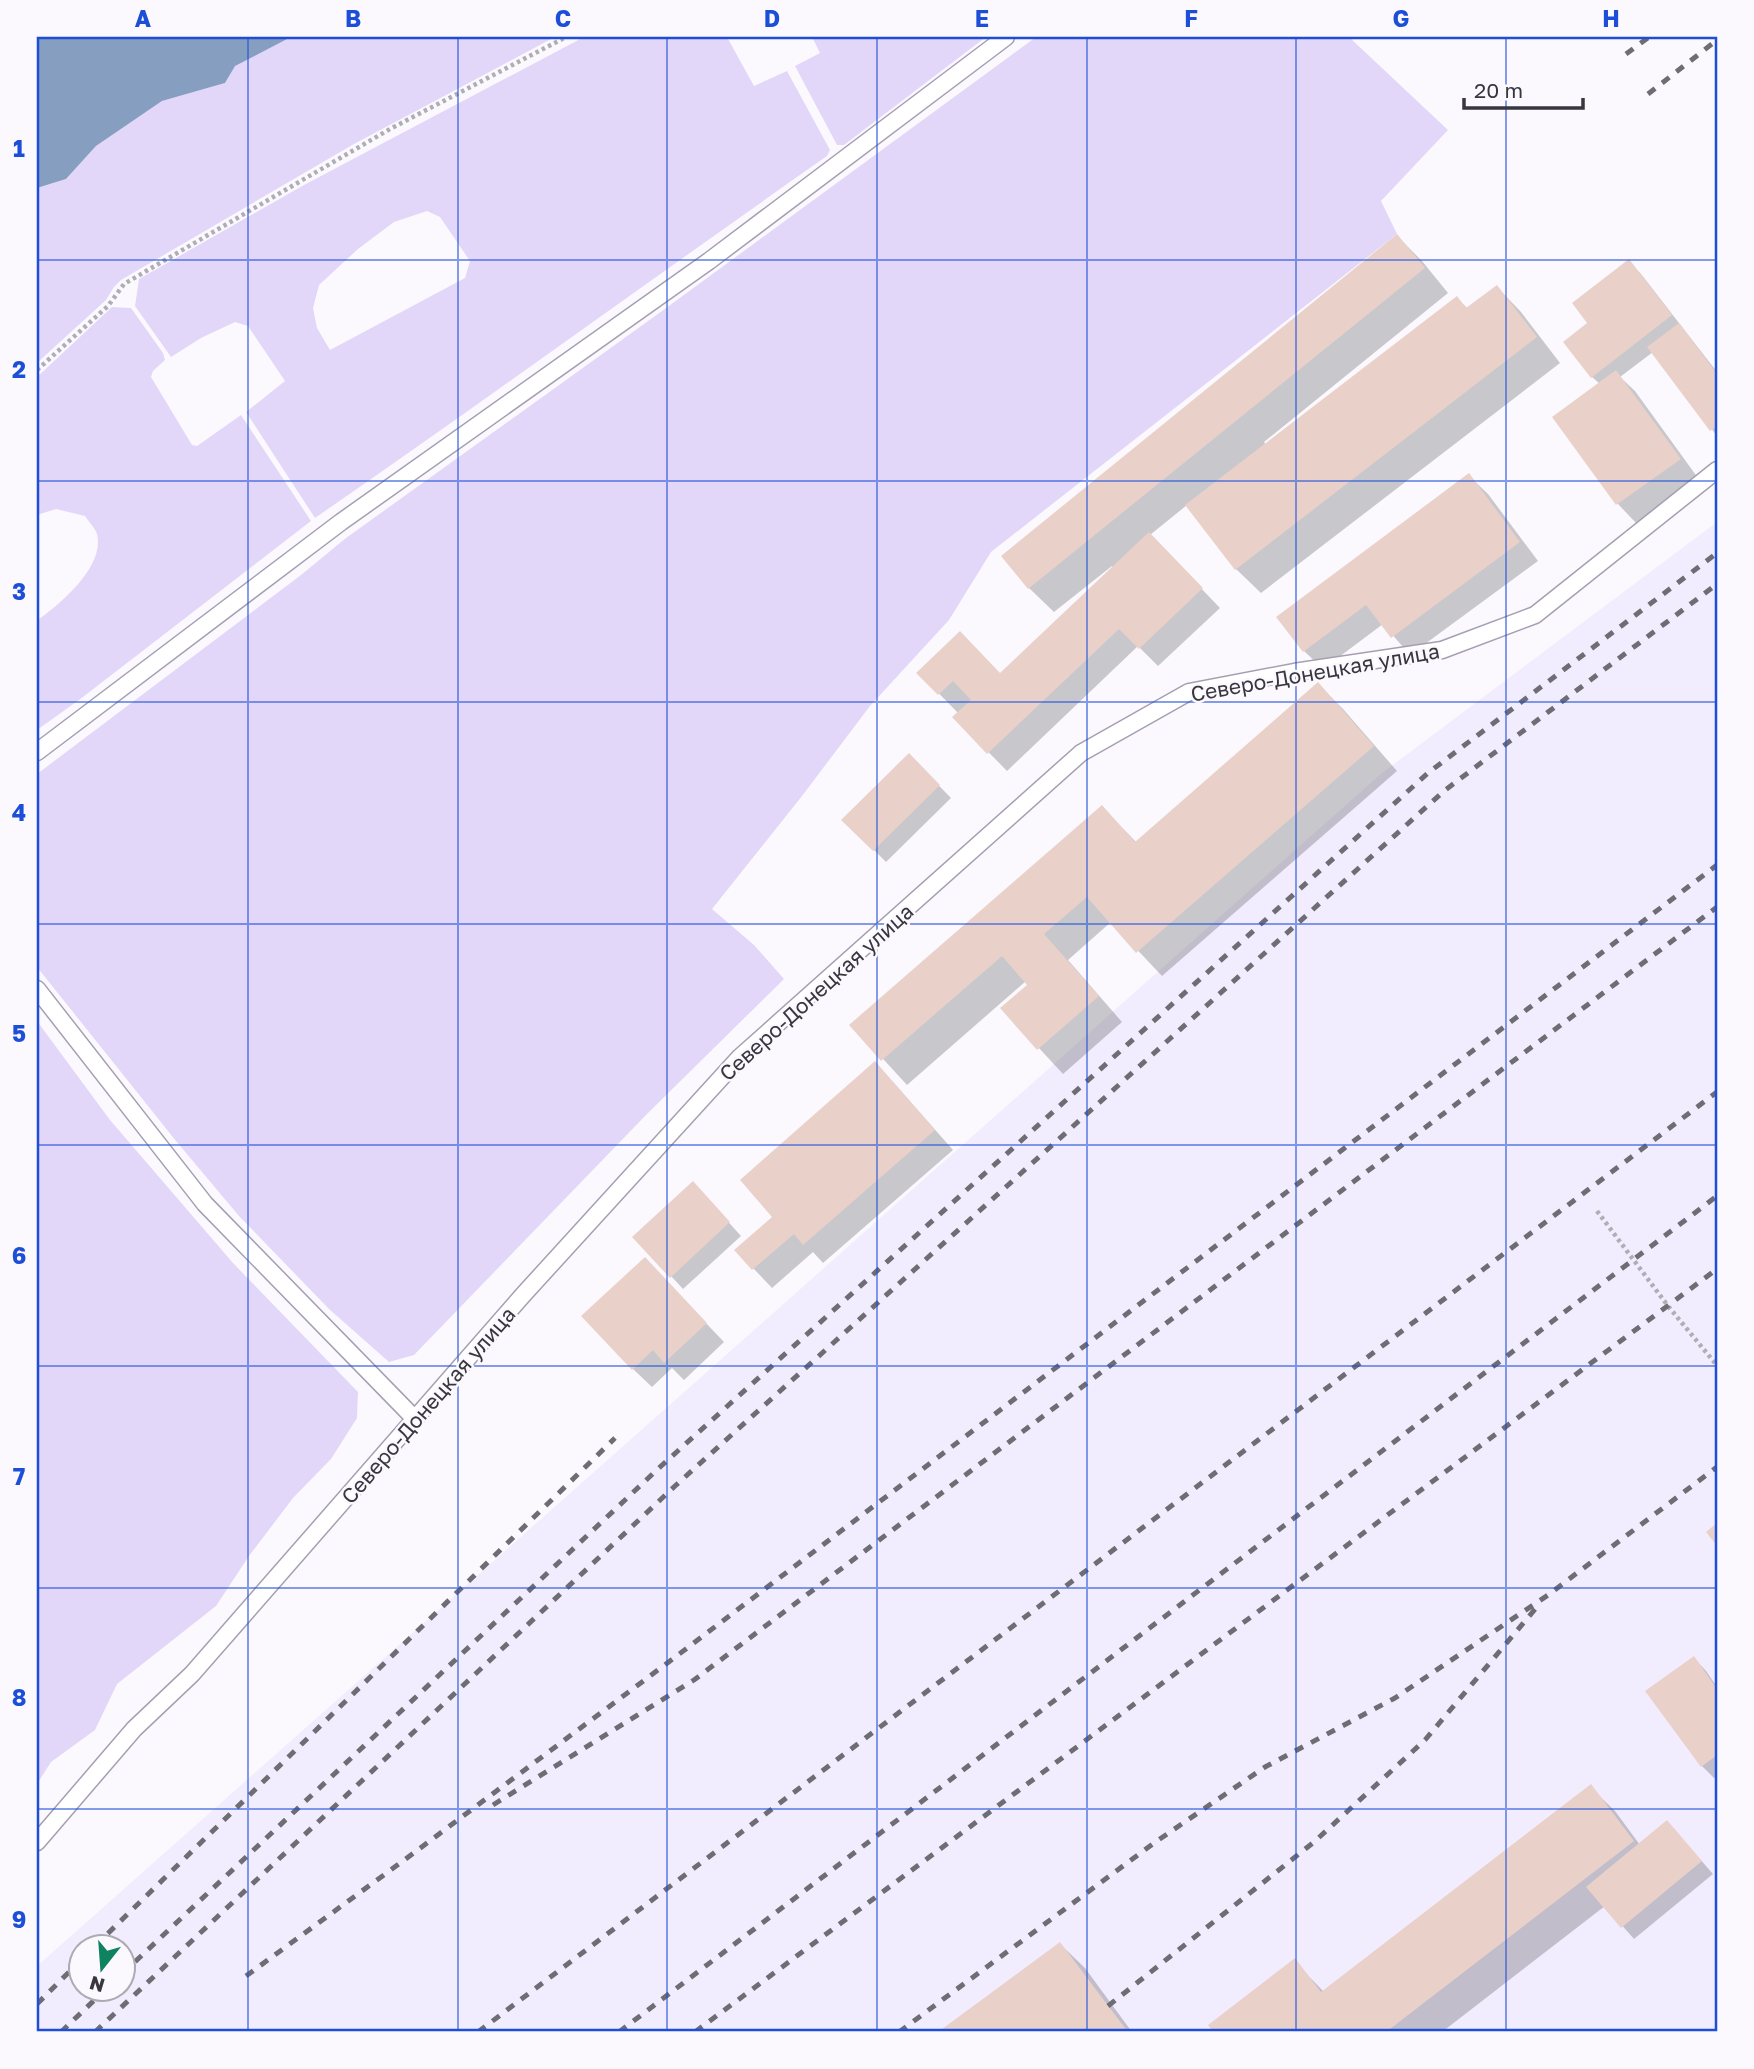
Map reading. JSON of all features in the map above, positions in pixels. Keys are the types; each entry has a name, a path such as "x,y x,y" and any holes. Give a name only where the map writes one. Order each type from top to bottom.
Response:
{"lane":[{"path":"37,752 341,522 709,261 1006,37"},
{"name":"Северо-Донецкая улица","path":"37,1842 134,1730 192,1674 523,1295 740,1057 1082,753 1189,692 1442,650 1535,615 1717,470"},
{"path":"37,989 205,1204 415,1419"}],"path":[{"path":"37,370 108,306 124,284 390,129 566,37"},
{"path":"1597,1211 1668,1306 1715,1363"}],"shaded area":[{"path":"291,37 555,37 354,144 121,280 106,300 37,363 37,188 66,179 96,146 162,101 225,83 234,66"},
{"path":"584,37 727,37 754,86 787,71 830,150 827,156 315,518 246,412 285,381 248,326 235,322 201,338 171,357 135,306 139,279 304,185","holes":["427,211 440,217 470,261 465,278 330,350 317,328 313,308 319,285 358,249 394,222"]},
{"path":"812,37 986,37 844,145 837,145 795,66 820,53"},
{"path":"1036,37 1349,37 1448,130 1381,201 1397,234 991,552 949,620 870,706 712,909 754,945 784,979 647,1114 414,1355 389,1362 329,1309 239,1216 37,967 37,774 346,538"},
{"path":"112,307 131,308 163,353 165,360 153,371 151,377 192,445 197,446 241,415 311,521 37,730 37,621 79,583 88,571 98,546 95,529 85,516 56,509 37,515 37,377"},
{"path":"1717,522 1717,2032 37,2032 37,1966 66,1940 66,2002 136,2002 136,1932 75,1932 1382,773"},
{"path":"37,1021 110,1120 233,1263 358,1392 357,1418 331,1459 293,1498 249,1556 216,1606 117,1684 95,1730 51,1762 37,1784"}],"water":[{"path":"37,37 291,37 235,66 225,83 162,101 96,146 66,179 37,188"}],"building":[{"path":"1397,234 1425,268 1028,589 1001,556"},
{"path":"1629,259 1672,315 1591,378 1563,342 1587,323 1572,303"},
{"path":"1497,285 1537,337 1235,570 1185,505 1457,296 1466,308"},
{"path":"1679,323 1717,374 1717,426 1710,431 1647,347"},
{"path":"1616,370 1681,459 1616,505 1552,417"},
{"path":"1469,473 1520,542 1391,638 1366,605 1303,652 1276,617"},
{"path":"1149,532 1203,588 1139,649 1119,629 987,754 952,717 971,700 953,681 938,695 916,673 960,631 1000,673"},
{"path":"1318,682 1374,746 1136,953 1087,897 1044,934 1099,996 1037,1050 1000,1008 1027,985 1002,956 881,1061 849,1025 1102,805 1135,842"},
{"path":"909,753 940,785 873,851 841,820"},
{"path":"875,1061 935,1130 803,1245 794,1234 752,1270 734,1250 772,1217 740,1180"},
{"path":"693,1181 730,1222 670,1278 632,1237"},
{"path":"645,1257 707,1323 664,1363 653,1350 632,1370 581,1316"},
{"path":"1717,1523 1717,1546 1706,1532"},
{"path":"1694,1656 1717,1689 1717,1755 1701,1767 1645,1691"},
{"path":"1591,1784 1634,1841 1386,2032 1213,2032 1208,2025 1295,1958 1321,1992"},
{"path":"1667,1820 1702,1861 1621,1928 1586,1887"},
{"path":"1060,1942 1128,2032 938,2032"}],"railway":[{"path":"1626,54 1649,37"},
{"path":"1648,94 1717,40"},
{"path":"136,1961 660,1467 1428,773 1717,553"},
{"path":"95,2032 675,1486 1444,791 1717,584"},
{"path":"246,1976 670,1661 1717,865"},
{"path":"493,1805 694,1680 1717,907"},
{"path":"478,2032 1717,1092"},
{"path":"619,2032 1717,1196"},
{"path":"695,2032 1717,1269"},
{"path":"109,1932 615,1438"},
{"path":"899,2032 1154,1843 1265,1767 1395,1698 1548,1595 1717,1467"},
{"path":"1108,2006 1314,1842 1425,1740 1536,1608"},
{"path":"37,2004 66,1975"},
{"path":"61,2032 92,2002"}]}
